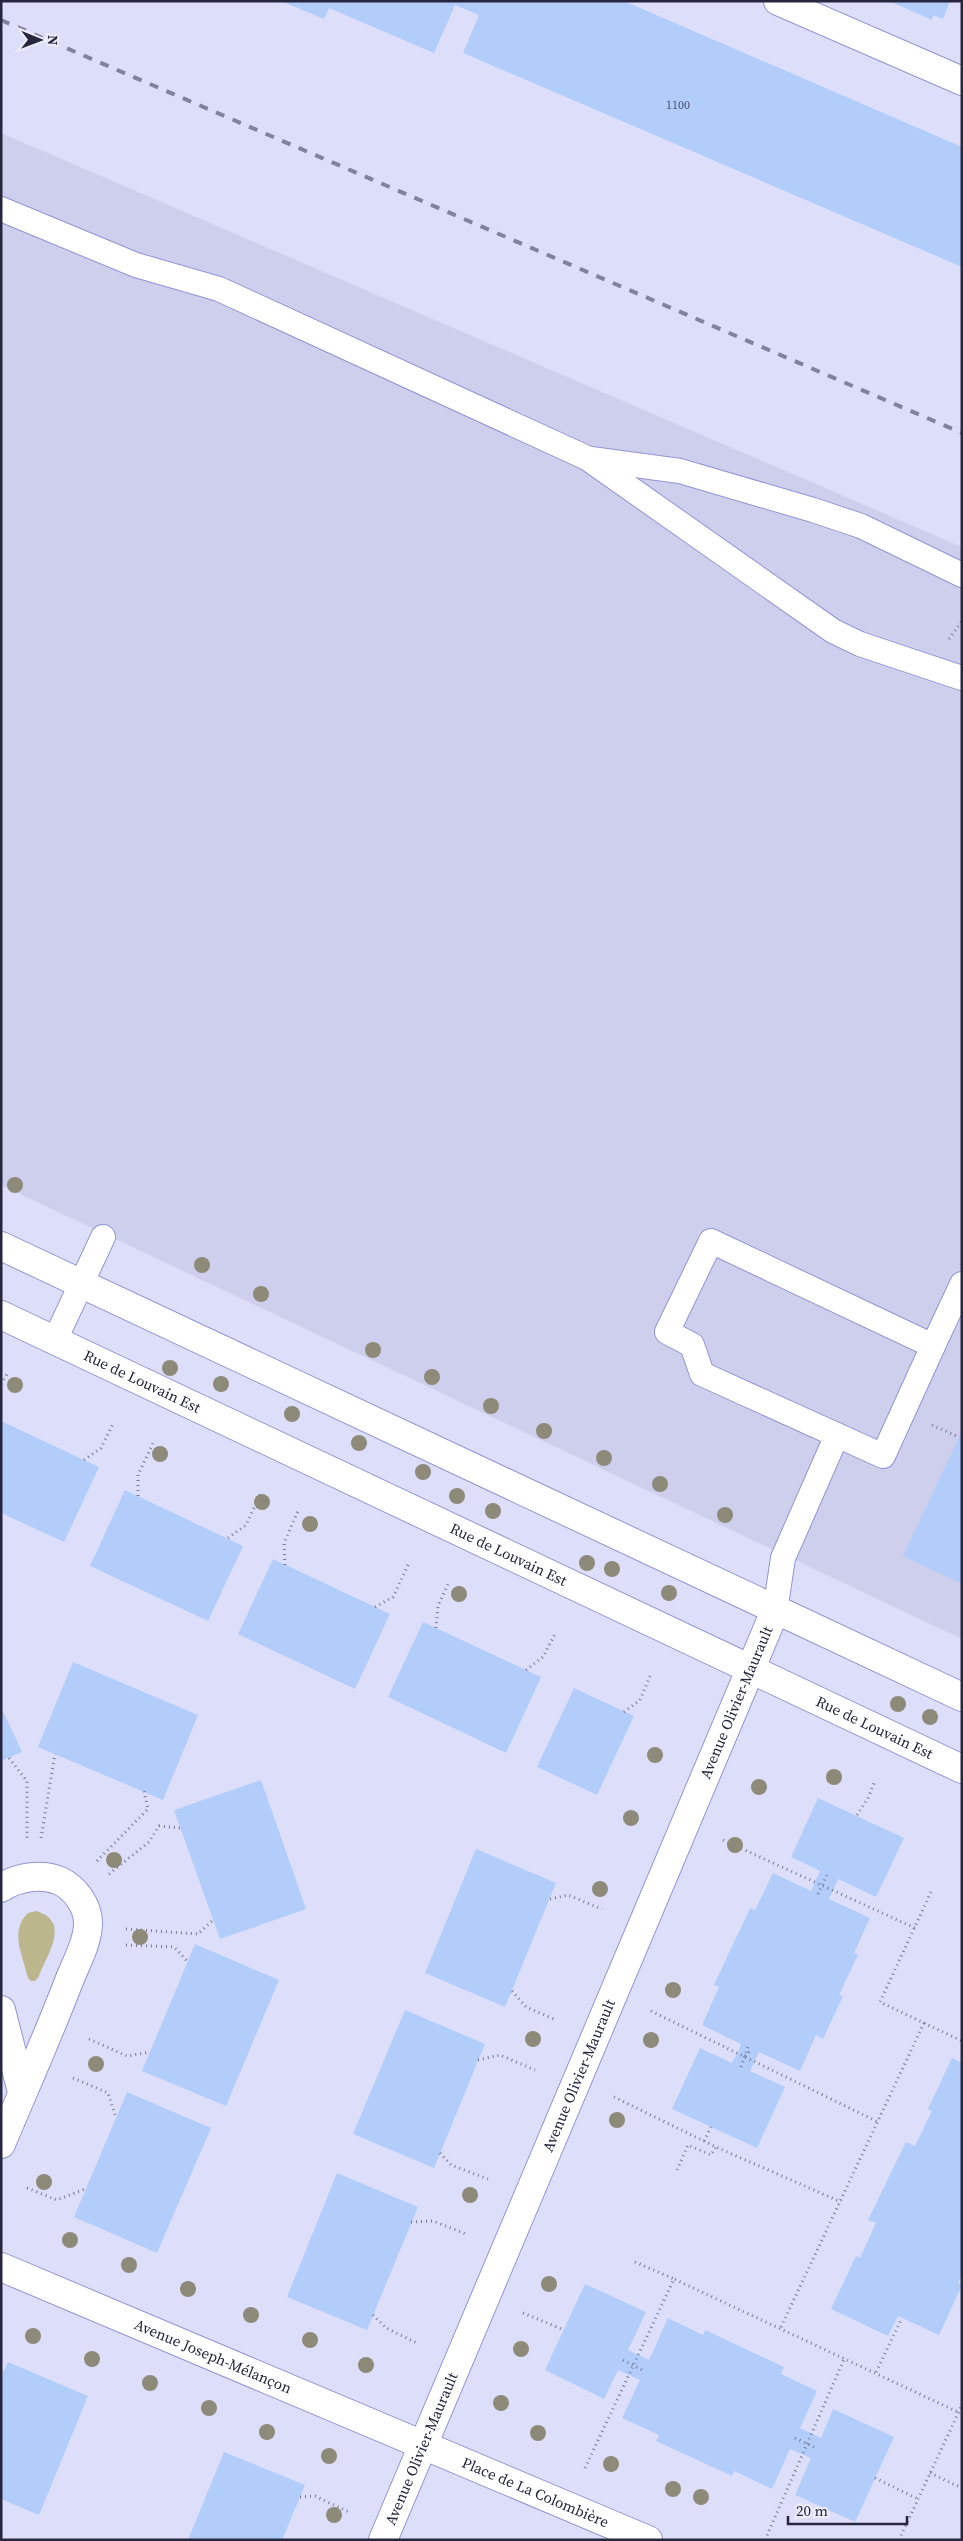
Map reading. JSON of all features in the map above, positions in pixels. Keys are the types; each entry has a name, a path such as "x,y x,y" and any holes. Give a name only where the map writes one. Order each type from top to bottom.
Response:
{"street":[{"path":"781,2 962,81"},
{"path":"1,1246 962,1698"},
{"name":"Rue de Louvain Est","path":"1,1314 962,1769"},
{"name":"Avenue Olivier-Maurault","path":"383,2540 775,1611"},
{"path":"1,1888 11,1882 30,1877 50,1878 60,1881 69,1886 82,1901 88,1921 84,1942 1,2144"},
{"path":"1,2010 22,2092"},
{"name":"Avenue Joseph-Mélançon","path":"1,2267 423,2445"},
{"name":"Place de La Colombière","path":"423,2445 648,2540"}],"lane":[{"path":"1,209 136,265 219,289 587,458 833,631 860,644 962,678"},
{"path":"587,458 680,471 813,510 861,526 962,575"},
{"path":"55,1340 103,1238"},
{"path":"933,1346 711,1241 667,1332 692,1346 702,1374 883,1456 962,1284"},
{"path":"775,1611 783,1558 837,1435"}],"path":[{"path":"1,1384 7,1374"},
{"path":"84,1460 101,1448 113,1424"},
{"path":"138,1496 138,1475 154,1443"},
{"path":"228,1538 246,1525 260,1493"},
{"path":"285,1565 284,1543 298,1511"},
{"path":"375,1607 392,1597 409,1563"},
{"path":"436,1628 438,1606 449,1582"},
{"path":"526,1670 543,1657 556,1632"},
{"path":"624,1712 640,1700 650,1676"},
{"path":"41,1838 55,1754"},
{"path":"9,1758 27,1780 27,1839"},
{"path":"857,1816 868,1798 875,1781"},
{"path":"97,1861 148,1809 144,1791"},
{"path":"109,1874 149,1842 159,1826 180,1828"},
{"path":"723,1840 915,1928"},
{"path":"818,1894 828,1874"},
{"path":"931,1892 880,2002 962,2041"},
{"path":"550,1899 568,1895 602,1909"},
{"path":"126,1929 198,1934 213,1920"},
{"path":"126,1945 174,1947 188,1962"},
{"path":"512,1991 526,2008 556,2020"},
{"path":"651,2011 878,2122"},
{"path":"781,2327 924,2023"},
{"path":"89,2039 127,2056 150,2052"},
{"path":"741,2066 748,2047"},
{"path":"745,2056 752,2049"},
{"path":"478,2060 500,2055 535,2070"},
{"path":"73,2078 108,2093 116,2118"},
{"path":"614,2097 716,2147 841,2202"},
{"path":"704,2141 711,2126"},
{"path":"677,2170 688,2145 711,2155 716,2147"},
{"path":"440,2152 452,2165 488,2179"},
{"path":"26,2188 58,2200 86,2189"},
{"path":"411,2222 433,2221 466,2234"},
{"path":"635,2262 781,2327 958,2412"},
{"path":"585,2468 674,2279"},
{"path":"523,2313 564,2330"},
{"path":"373,2315 386,2328 419,2344"},
{"path":"876,2372 902,2318"},
{"path":"765,2540 845,2357"},
{"path":"623,2360 644,2371"},
{"path":"899,2540 962,2405"},
{"path":"795,2438 816,2448"},
{"path":"930,2473 962,2488"},
{"path":"874,2478 918,2499"},
{"path":"300,2497 315,2496 349,2512"}],"shaded area":[{"path":"1,133 962,547 962,1639 1,1185"},
{"path":"36,1911 47,1916 55,1930 51,1948 39,1976 35,1981 31,1981 28,1978 18,1936 22,1920 28,1913"}],"building":[{"path":"281,1 624,1 962,147 962,267 463,53 479,15 455,5 434,53 329,8 324,19"},
{"path":"889,1 950,1 943,19 933,15 932,20"},
{"path":"1,1421 99,1467 64,1542 1,1513"},
{"path":"962,1431 962,1584 903,1556"},
{"path":"125,1490 243,1546 208,1621 90,1566"},
{"path":"273,1559 390,1614 355,1689 238,1634"},
{"path":"423,1622 541,1677 506,1753 388,1697"},
{"path":"73,1662 198,1715 163,1800 38,1747"},
{"path":"574,1688 634,1716 597,1795 537,1767"},
{"path":"1,1707 22,1752 1,1761"},
{"path":"261,1780 306,1909 220,1939 174,1810"},
{"path":"818,1798 904,1838 876,1897 838,1879 829,1899 870,1918 854,1953 858,1955 839,1995 843,1996 823,2039 816,2035 800,2071 759,2052 750,2071 785,2087 757,2148 672,2109 700,2048 732,2063 738,2052 741,2044 702,2025 719,1987 714,1985 750,1908 755,1910 773,1873 811,1891 820,1871 791,1857"},
{"path":"476,1849 556,1883 505,2007 425,1973"},
{"path":"195,1944 279,1980 226,2106 142,2071"},
{"path":"405,2010 485,2044 434,2168 353,2134"},
{"path":"952,2058 962,2063 962,2275 958,2283 962,2285 939,2335 898,2316 888,2336 831,2309 856,2256 860,2258 876,2223 868,2220 906,2142 915,2146 932,2111 928,2109"},
{"path":"127,2092 211,2128 157,2253 74,2217"},
{"path":"337,2173 418,2207 367,2330 287,2297"},
{"path":"585,2284 646,2312 628,2350 649,2360 668,2318 703,2335 705,2330 784,2367 781,2374 817,2391 800,2428 821,2438 833,2409 894,2437 855,2522 795,2495 811,2458 790,2449 772,2489 734,2471 732,2476 656,2441 659,2435 622,2418 640,2380 618,2370 604,2399 545,2370"},
{"path":"8,2362 88,2396 39,2515 1,2499 1,2377"},
{"path":"224,2452 305,2485 282,2540 188,2540"}],"railway":[{"path":"1,20 962,433"}]}
